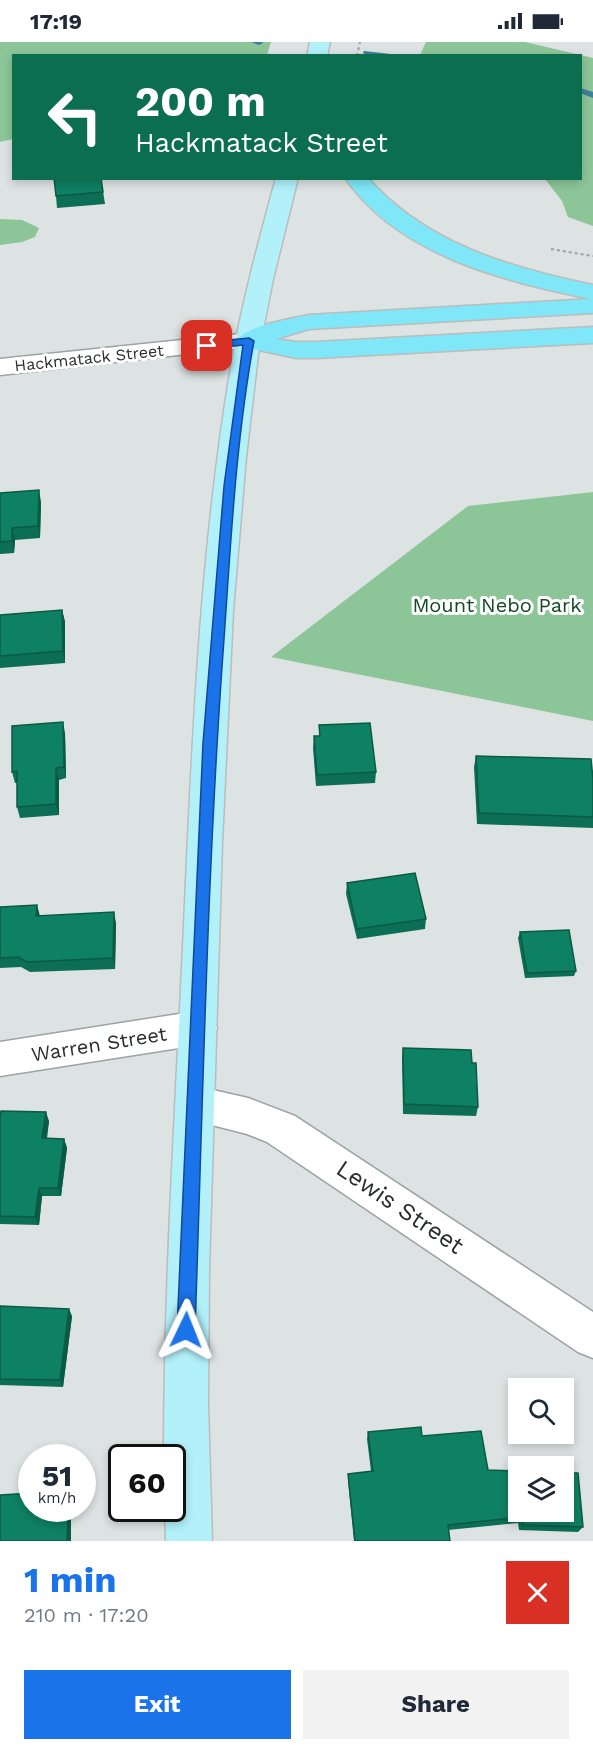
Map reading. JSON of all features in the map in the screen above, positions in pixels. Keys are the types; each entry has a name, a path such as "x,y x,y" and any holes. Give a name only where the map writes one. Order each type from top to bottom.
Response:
{"highway":[{"path":"358,180 387,210 432,240 458,253 528,278 593,292"},
{"path":"249,341 275,330 309,322 593,306"},
{"path":"249,341 288,349 316,350 593,335"}],"main road":[{"path":"189,1541 185,1457 186,1330 208,767 216,648 234,441 249,341 286,180"}],"street":[{"name":"Hackmatack Street","path":"0,367 249,341"},
{"name":"Warren Street","path":"0,1059 198,1028"},
{"name":"Lewis Street","path":"195,1104 248,1116 281,1130 593,1337"}],"green space":[{"path":"0,42 271,42 267,54 12,54 12,139 0,142"},
{"path":"426,42 525,42 576,54 420,54"},
{"path":"582,55 593,58 593,226 568,217 562,201 546,180 582,180"},
{"path":"0,219 22,220 39,228 35,237 22,242 0,245"},
{"name":"Mount Nebo Park","path":"593,492 593,721 271,657 468,506"}],"building":[{"path":"54,180 101,180 103,192 56,196"},
{"path":"39,490 38,526 12,528 12,541 0,542 0,493"},
{"path":"62,610 63,651 0,656 0,615"},
{"path":"63,722 64,767 56,768 56,804 17,807 17,771 12,772 12,726"},
{"path":"370,723 376,772 317,775 314,736 320,736 319,725"},
{"path":"476,756 591,759 593,817 479,813"},
{"path":"415,873 426,919 357,929 347,883"},
{"path":"37,905 36,916 114,912 113,958 27,962 18,957 0,958 0,907"},
{"path":"569,930 576,971 527,973 520,932"},
{"path":"403,1048 471,1050 472,1063 476,1063 478,1107 404,1104"},
{"path":"1,1111 46,1112 42,1138 64,1139 58,1188 39,1188 35,1217 0,1216"},
{"path":"0,1306 69,1309 60,1380 0,1379"},
{"path":"421,1427 422,1436 481,1431 488,1470 508,1471 508,1519 448,1525 450,1541 355,1541 348,1474 373,1471 368,1432"},
{"path":"574,1473 578,1473 583,1527 523,1525 523,1522 574,1522"},
{"path":"18,1494 18,1522 68,1522 67,1541 0,1541 0,1495"}],"waterway":[{"path":"255,42 259,43"},
{"path":"367,53 375,54"},
{"path":"582,91 593,95"}],"route":[{"path":"186,1330 205,842 216,648 234,441 249,341 207,346"}]}
